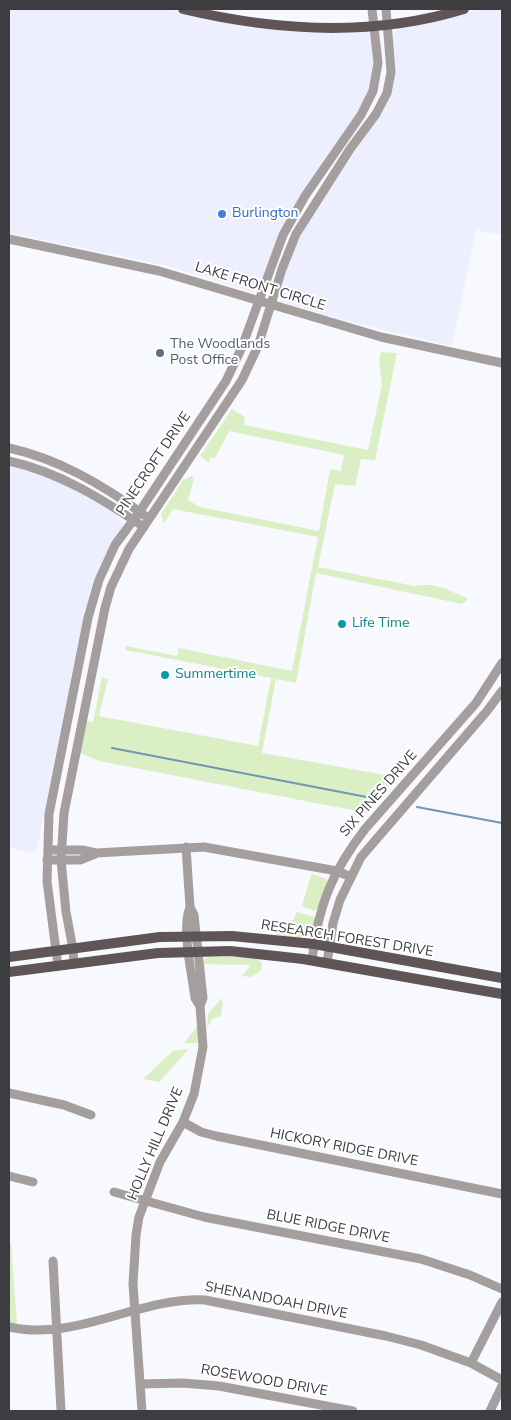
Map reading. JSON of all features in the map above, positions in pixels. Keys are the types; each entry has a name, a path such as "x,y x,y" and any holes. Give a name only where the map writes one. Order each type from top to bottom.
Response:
{"main road":[{"path":"183,9 228,19 274,26 316,29 388,24 427,18 464,9"},
{"name":"RESEARCH FOREST DRIVE","path":"9,957 133,940 192,936 254,937 314,944 502,978"},
{"name":"RESEARCH FOREST DRIVE","path":"9,972 135,955 194,951 260,953 312,960 502,994"},
{"path":"457,986 463,979 475,973"}],"street":[{"name":"PINECROFT DRIVE","path":"58,966 47,881 49,814 91,607 99,580 115,545 140,512 226,381 242,347 283,235 305,196 361,115 373,91 378,63 372,9"},
{"name":"PINECROFT DRIVE","path":"74,964 66,912 61,855 64,813 105,608 119,568 129,550 175,478 242,380 258,346 282,269 296,234 350,150 376,114 387,93 391,72 386,9"},
{"name":"LAKE FRONT CIRCLE","path":"9,239 159,271 381,337 502,363"},
{"path":"9,448 31,453 72,470 104,488 150,519"},
{"path":"9,461 29,466 67,481 98,497 144,527"},
{"name":"SIX PINES DRIVE","path":"312,960 317,924 326,894 351,848 365,829 476,703 502,663"},
{"name":"SIX PINES DRIVE","path":"327,963 333,923 340,900 361,857 487,711 502,691"},
{"path":"476,703 487,711"},
{"path":"414,773 424,783"},
{"path":"47,855 61,855 80,860 96,854 186,847 223,850 337,871 351,877"},
{"name":"HOLLY HILL DRIVE","path":"142,1411 133,1284 139,1217 160,1162 183,1122 194,1094 203,1036 200,1006 203,998 192,936 194,915 190,907 186,847"},
{"path":"9,1093 64,1104 91,1115"},
{"name":"HICKORY RIDGE DRIVE","path":"183,1122 201,1132 216,1136 502,1194"},
{"path":"9,1176 33,1182"},
{"name":"BLUE RIDGE DRIVE","path":"114,1192 204,1217 421,1259 458,1270 502,1289"},
{"path":"53,1261 61,1411"},
{"name":"SHENANDOAH DRIVE","path":"9,1327 30,1330 57,1329 176,1302 192,1300 216,1302 386,1336 429,1347 471,1363 502,1380"},
{"path":"471,1363 502,1302"},
{"name":"ROSEWOOD DRIVE","path":"140,1384 196,1383 353,1411"},
{"path":"490,1411 502,1386"}],"shaded area":[{"path":"9,9 170,9 247,27 310,33 364,30 371,35 375,62 374,79 363,106 280,234 260,288 253,292 168,266 9,233"},
{"path":"479,9 502,9 502,235 476,230 452,346 351,322 285,303 281,300 278,292 287,264 300,237 314,210 382,110 394,32 400,27"},
{"path":"9,463 21,466 93,497 121,518 123,522 99,568 86,612 36,853 9,848"}],"green space":[{"path":"381,352 397,353 375,460 361,459 355,486 335,484 318,567 415,586 436,586 468,599 462,604 316,573 296,683 276,679 262,753 397,777 367,813 99,761 80,753 86,721 93,722 102,677 108,679 99,716 258,746 271,678 125,650 126,646 177,656 179,648 292,671 318,537 173,509 164,524 161,514 183,480 192,476 194,479 188,500 200,507 319,531 330,469 341,471 344,455 229,431 215,458 210,458 209,463 200,456 232,409 245,417 244,425 368,450 382,384 379,359"},
{"path":"311,875 327,879 328,883 319,908 314,911 302,906"},
{"path":"297,912 315,917 314,928 310,934 302,939 276,935 293,920"},
{"path":"211,956 257,958 262,964 261,971 251,977 242,976 251,965 202,964 205,958"},
{"path":"222,998 221,1016 213,1018 207,1028 208,1014"},
{"path":"198,1025 199,1040 197,1043 184,1043"},
{"path":"189,1049 159,1082 143,1079 173,1051"},
{"path":"11,1243 17,1324 9,1323 9,1246"}],"waterway":[{"path":"112,748 377,799"},
{"path":"417,807 502,823"}],"place":[{"name":"Burlington","path":"222,214"},
{"name":"The Woodlands Post Office","path":"160,353"},
{"name":"Life Time","path":"342,624"},
{"name":"Summertime","path":"165,675"}]}
